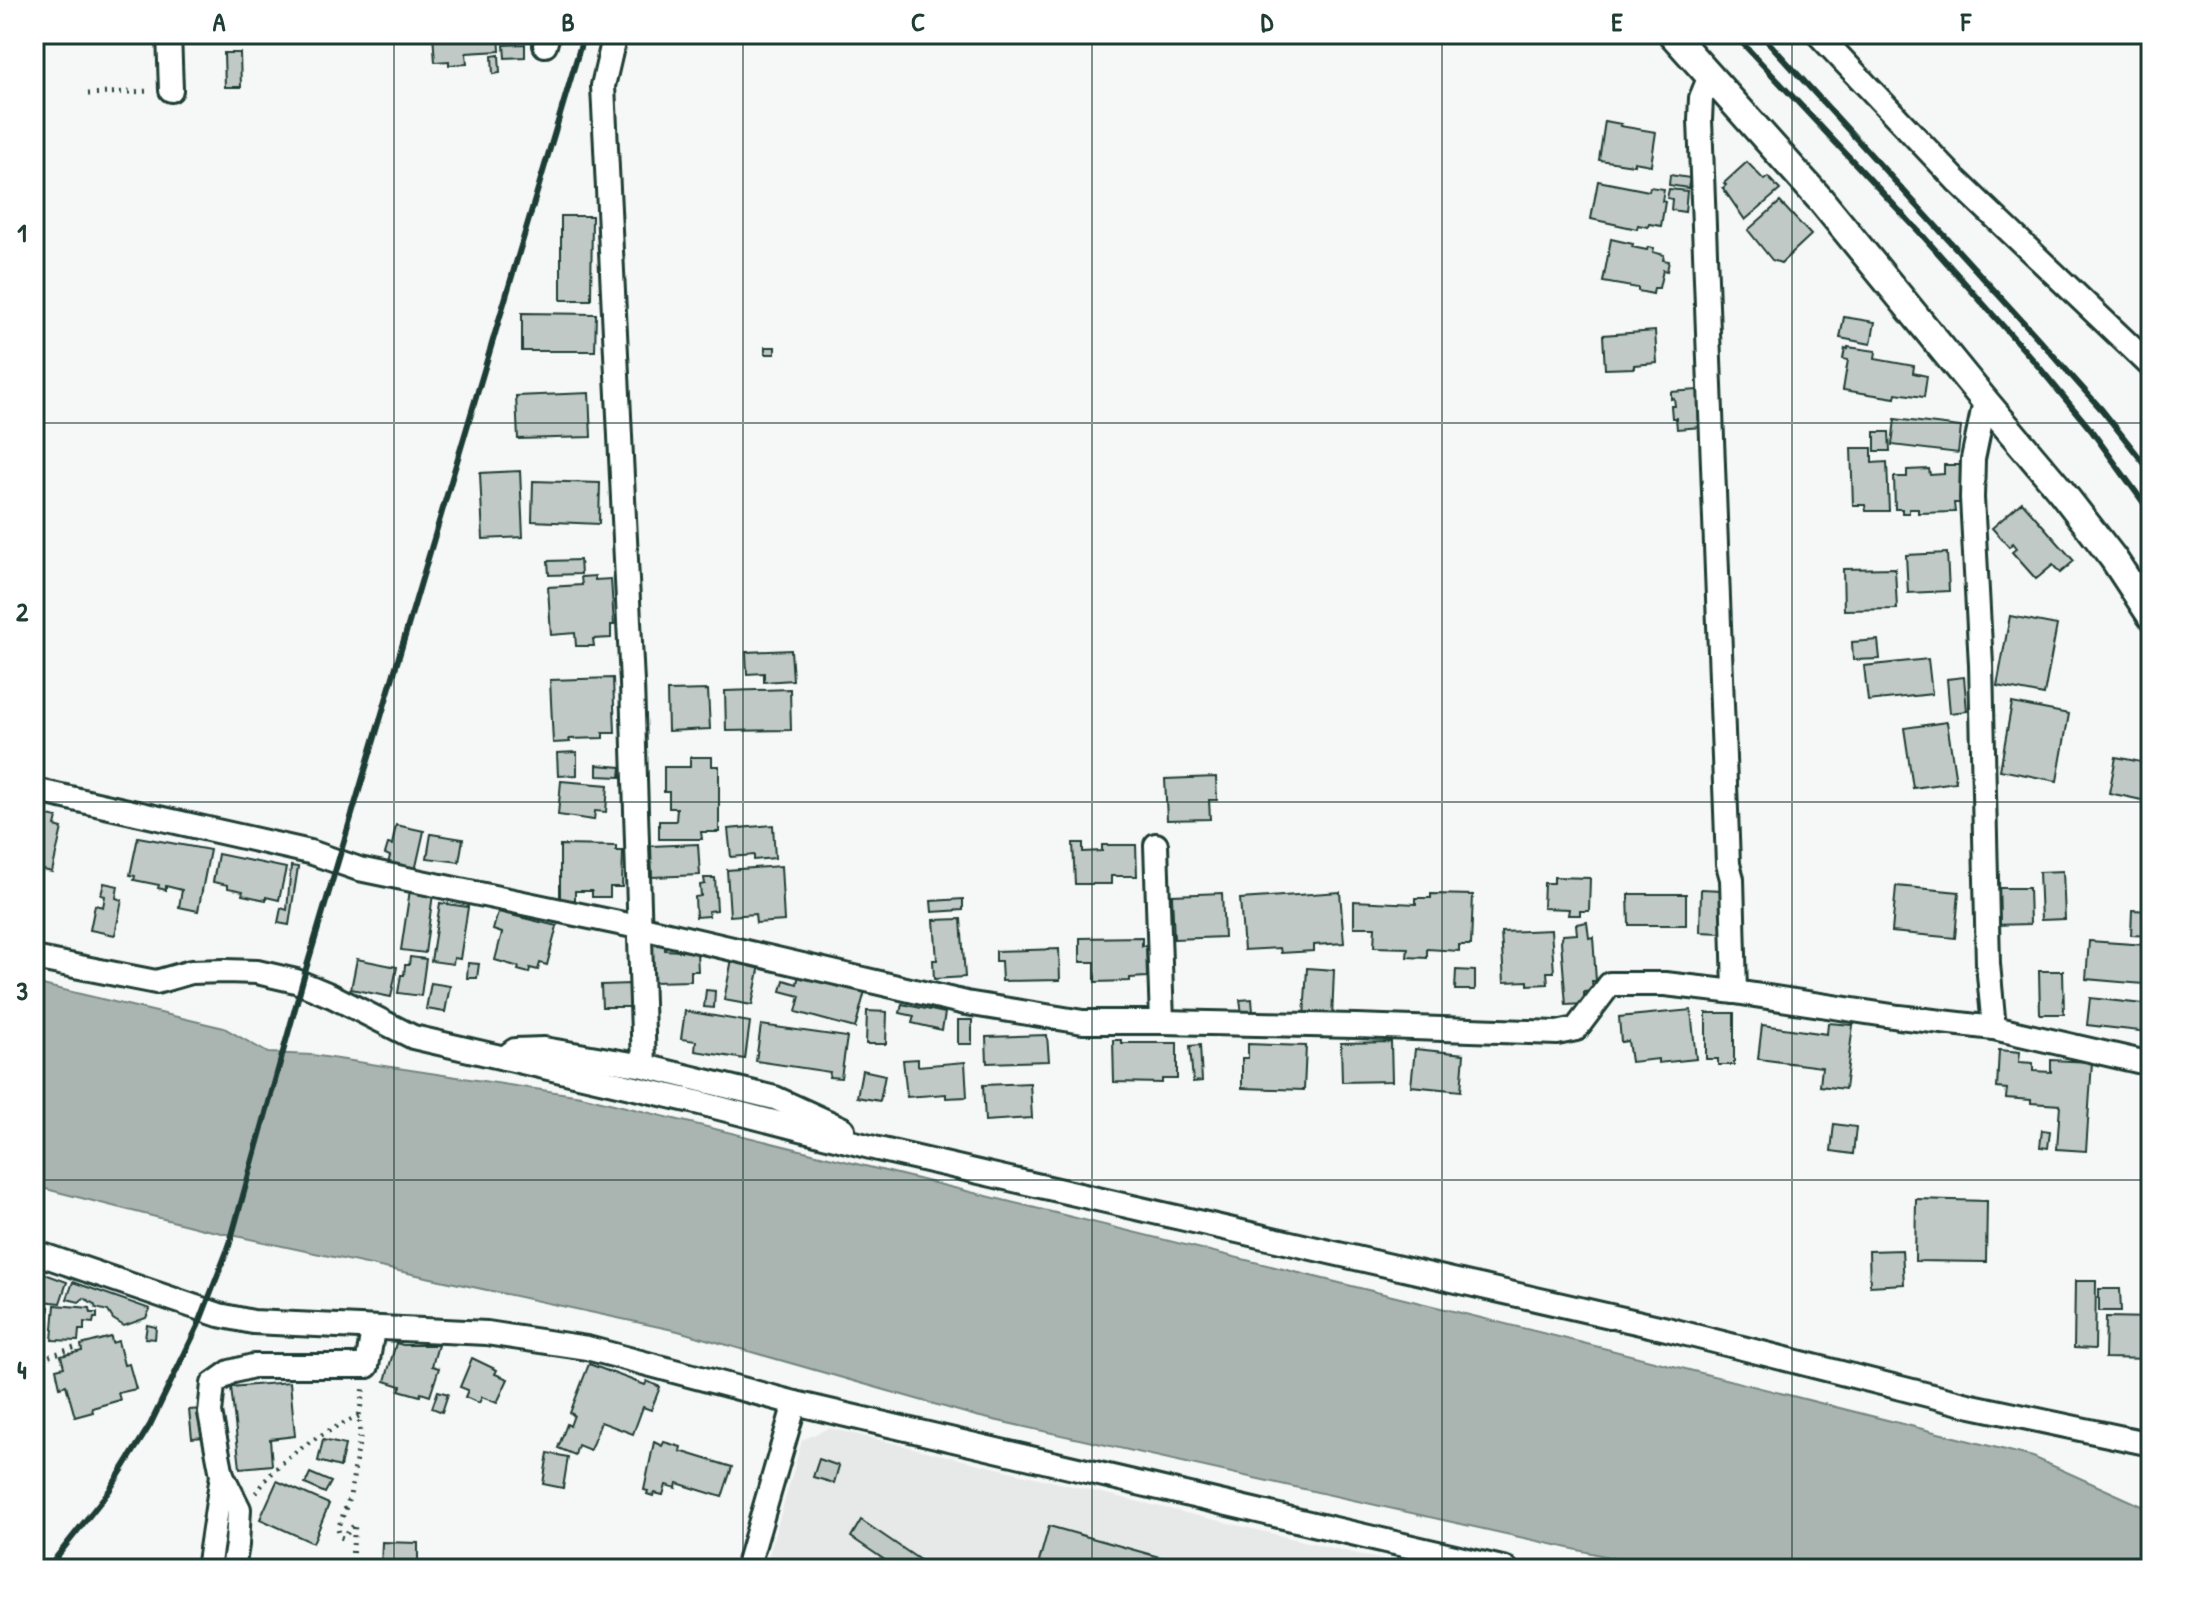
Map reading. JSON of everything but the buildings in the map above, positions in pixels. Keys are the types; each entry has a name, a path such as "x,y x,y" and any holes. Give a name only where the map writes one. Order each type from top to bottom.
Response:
{"street":[{"path":"169,34 171,90"},
{"path":"615,34 603,86 632,683 644,1066"},
{"path":"1672,34 1820,199 2061,491 2105,547 2151,616"},
{"path":"1818,34 1956,180 2151,366"},
{"path":"1710,76 1701,98 1701,135 1735,992"},
{"path":"1985,401 1973,459 1972,498 1981,665 1988,964 1994,1028"},
{"path":"34,790 310,852 359,869 638,927 966,1003 1083,1022 1557,1033 1576,1029 1610,984 1665,984 1994,1028 2151,1064"},
{"path":"1156,845 1162,1022"},
{"path":"34,958 156,982 191,972 257,972 296,981 413,1037 696,1102 878,1149 1667,1329 1972,1406 2151,1444"},
{"path":"503,1059 515,1050 544,1049 644,1066 775,1098 831,1123 878,1149"},
{"path":"34,1252 219,1315 253,1322 487,1333 587,1348 795,1403 1506,1569"},
{"path":"233,1569 239,1509 222,1475 210,1413 213,1384 230,1372 253,1366 367,1366 373,1329"},
{"path":"747,1569 795,1403"},
{"path":"208,1569 222,1475"}],"path":[{"path":"88,94 171,90"},
{"path":"34,1361 77,1347"},
{"path":"351,1569 355,1524 343,1538 338,1529 350,1496 367,1366"},
{"path":"239,1509 249,1502 267,1477 288,1457 321,1433 359,1416"}],"shaded area":[{"path":"34,983 224,1028 268,1053 312,1055 581,1096 2033,1457 2151,1510 2151,1569 1663,1569 976,1416 678,1331 203,1229 34,1186"},
{"path":"829,1428 1421,1569 765,1569 802,1440"}],"railway":[{"path":"47,1569 109,1491 150,1425 198,1326 229,1246 306,969 584,34"},
{"path":"1734,34 1923,236 2034,361 2091,430 2151,513"},
{"path":"1761,34 2102,410 2151,472"}]}
